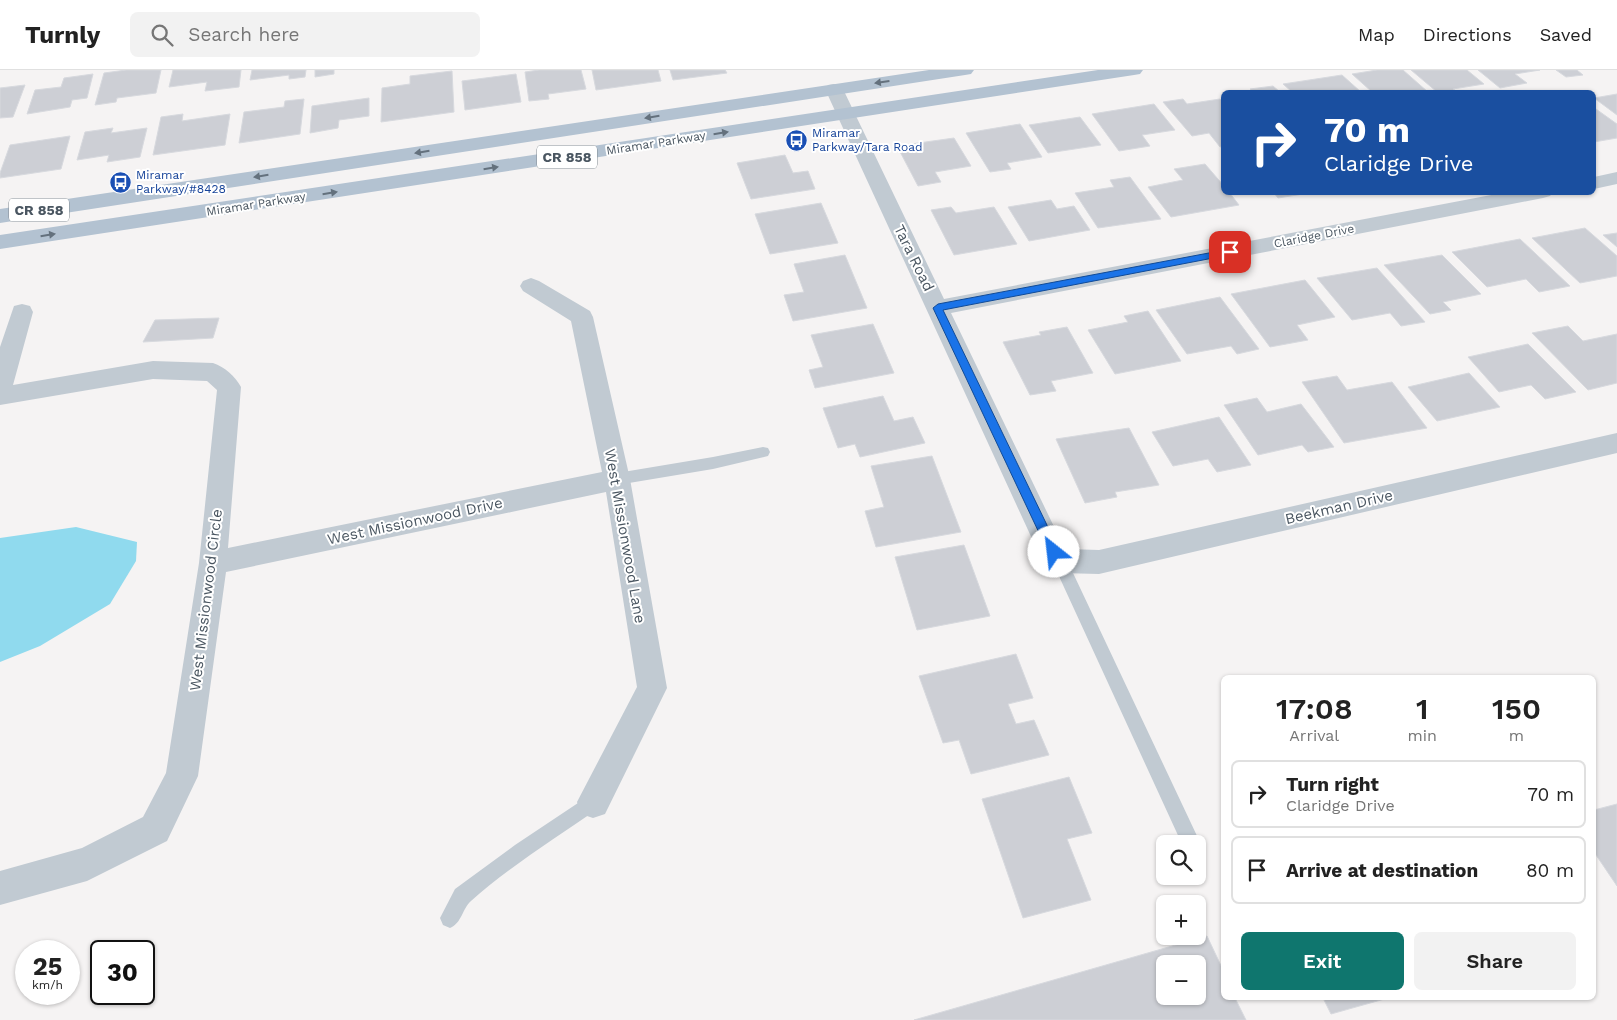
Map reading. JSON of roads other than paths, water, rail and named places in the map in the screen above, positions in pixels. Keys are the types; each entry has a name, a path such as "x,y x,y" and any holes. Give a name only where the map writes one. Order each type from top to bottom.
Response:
{"main road":[{"name":"Miramar Parkway","path":"0,216 965,70"},
{"name":"Miramar Parkway","path":"0,242 1134,70"}],"street":[{"name":"Tara Road","path":"834,89 1048,543 1060,561"},
{"path":"1596,183 1617,178"},
{"name":"Claridge Drive","path":"938,308 1527,195"},
{"name":"West Missionwood Lane","path":"530,286 582,317 617,479 652,688 593,802"},
{"path":"0,387 22,312"},
{"name":"West Missionwood Circle","path":"0,396 153,370 212,372 229,387 213,563 182,776 155,829 87,864 0,888"},
{"name":"Beekman Drive","path":"1060,561 1099,562 1617,443"},
{"name":"West Missionwood Drive","path":"213,563 617,479"}],"lane":[{"path":"617,479 713,463 763,452"},
{"path":"1060,561 1188,835"},
{"path":"450,918 462,896 521,851 593,802"}],"water":[{"path":"76,527 137,542 136,561 110,604 40,646 0,662 0,538"}],"place":[{"name":"Miramar Parkway/Tara Road","path":"796,140"},
{"name":"Miramar Parkway/#8428","path":"120,182"}]}
